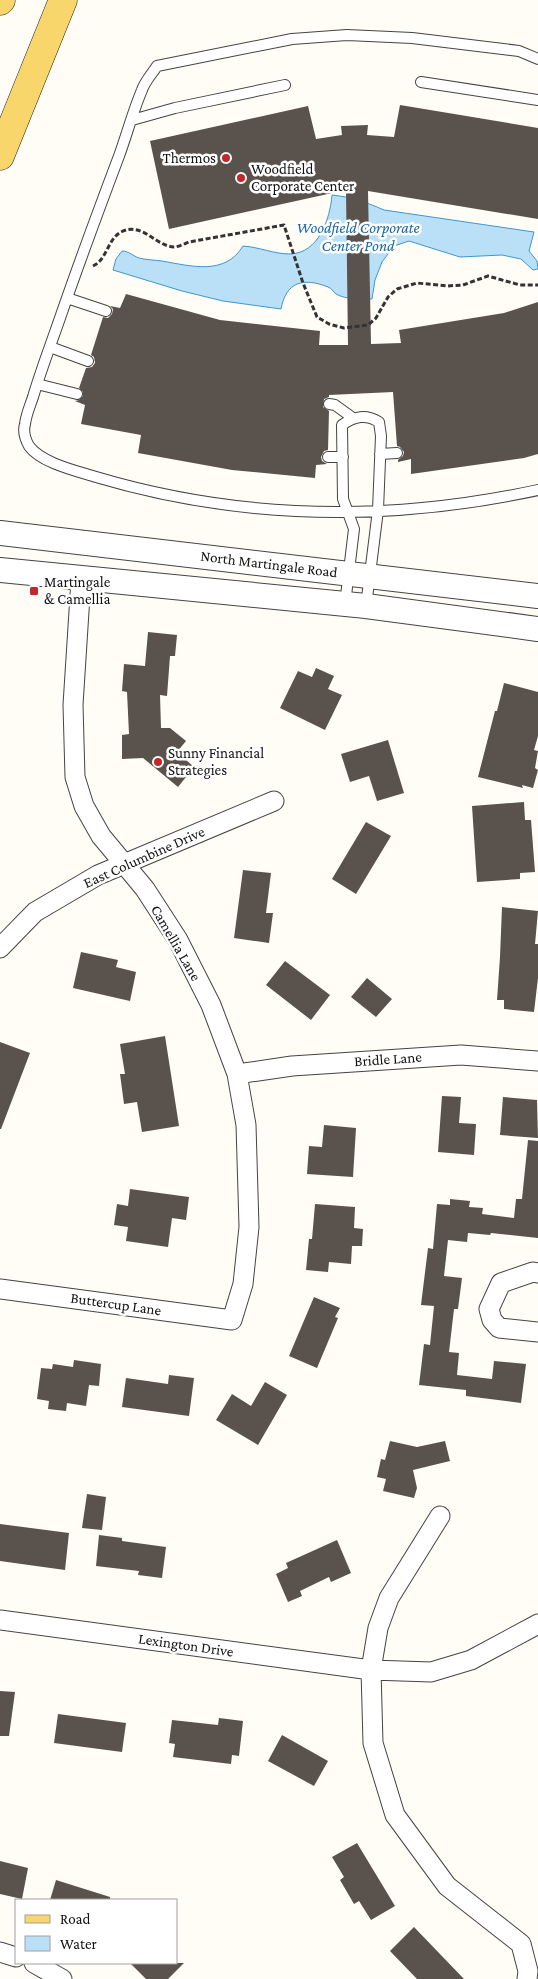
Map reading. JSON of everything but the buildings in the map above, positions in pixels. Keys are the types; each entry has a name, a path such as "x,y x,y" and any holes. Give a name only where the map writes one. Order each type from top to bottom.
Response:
{"main road":[{"path":"0,156 63,0"},
{"path":"43,50 78,0"}],"street":[{"name":"North Martingale Road","path":"0,533 538,596"},
{"name":"North Martingale Road","path":"0,570 81,580 355,605 538,629"},
{"name":"Camellia Lane","path":"81,580 72,705 75,777 84,806 101,836 145,889 178,940 211,1005 238,1074 246,1125 249,1227 243,1284 232,1320"},
{"name":"East Columbine Drive","path":"0,948 35,912 98,874 274,801"},
{"name":"Bridle Lane","path":"238,1074 292,1066 461,1055 538,1061"},
{"path":"538,1273 533,1272 501,1283 489,1309 492,1320 499,1328 538,1332"},
{"name":"Buttercup Lane","path":"0,1289 232,1320"},
{"path":"440,1516 389,1598 378,1628 372,1670 373,1743 395,1815 447,1886 521,1944 528,1971 527,1979"},
{"name":"Lexington Drive","path":"0,1620 372,1670 432,1672 471,1660 538,1624"},
{"path":"0,1952 15,1957"},
{"path":"36,1964 62,1979"}],"lane":[{"path":"538,59 519,51 412,38 347,35 292,39 157,66 142,88 78,265 37,384 25,423 24,434 28,445 36,454 58,464 111,481 184,498 248,508 312,513 417,510 476,502 538,490"},
{"path":"421,82 538,100"},
{"path":"132,120 175,108 285,85"},
{"path":"67,298 106,311"},
{"path":"50,347 88,361"},
{"path":"37,384 77,394"},
{"path":"329,404 335,405 352,418"},
{"path":"355,605 359,574 354,529 343,499 342,425 352,418 369,416 379,422 378,510 359,574 355,605"},
{"path":"380,454 397,453"},
{"path":"328,457 343,457"}],"path":[{"path":"78,265 93,266 99,263 117,234 125,230 135,230 151,235 162,244 175,247 189,242 284,225 317,317 329,324 344,328 368,325 376,318 388,296 396,289 417,283 446,286 464,285 488,276 520,285 538,285"}],"water":[{"name":"Woodfield Corporate Center Pond","path":"332,195 358,200 384,210 534,232 529,251 537,261 538,269 533,270 521,259 502,255 460,257 409,241 394,246 382,262 375,280 372,299 345,297 336,294 331,288 311,282 303,282 291,288 283,300 281,309 223,301 113,270 116,259 122,251 142,259 207,267 227,262 243,246 284,254 300,252 309,248 321,233 329,214"}],"place":[{"name":"Thermos","path":"226,158"},
{"name":"Woodfield Corporate Center","path":"241,178"},
{"name":"Martingale & Camellia","path":"34,591"},
{"name":"Sunny Financial Strategies","path":"158,762"}]}
